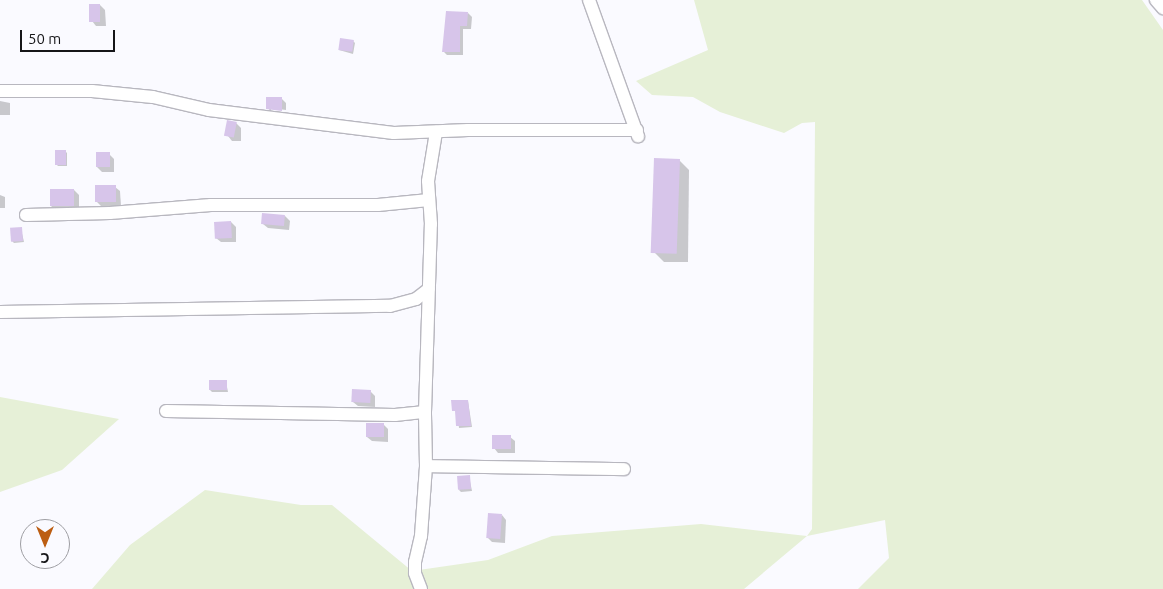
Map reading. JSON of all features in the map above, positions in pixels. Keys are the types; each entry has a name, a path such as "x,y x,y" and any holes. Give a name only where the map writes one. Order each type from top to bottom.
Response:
{"street":[{"path":"0,91 92,91 145,96 252,116 394,133 638,133 589,0"},
{"path":"1156,0 1163,8"},
{"path":"421,589 415,573 415,562 421,536 426,466 425,412 431,224 428,181 436,132"},
{"path":"26,215 110,213 211,204 378,205 429,200"},
{"path":"0,312 390,306 416,299 429,290"},
{"path":"166,411 395,415 425,412"},
{"path":"426,466 624,469"}],"green space":[{"path":"694,0 1142,0 1163,30 1163,589 858,589 889,558 885,520 807,536 812,529 815,122 802,123 784,133 720,112 693,97 652,95 636,81 708,50"},
{"path":"0,397 119,419 62,470 0,492"},
{"path":"205,490 301,505 332,505 412,571 488,560 552,536 701,524 807,536 744,589 92,589 130,545"}],"building":[{"path":"89,4 100,4 100,22 89,22"},
{"path":"446,11 468,12 467,26 460,26 460,52 442,52"},
{"path":"340,38 354,40 352,52 338,50"},
{"path":"266,97 282,97 282,111 266,109"},
{"path":"227,120 237,122 234,138 224,136"},
{"path":"55,150 66,150 66,165 55,165"},
{"path":"96,152 110,152 110,167 96,167"},
{"path":"654,158 680,159 677,254 651,253"},
{"path":"95,185 116,185 116,202 95,202"},
{"path":"50,189 74,189 74,206 50,206"},
{"path":"262,213 285,215 284,226 261,224"},
{"path":"231,221 232,238 215,239 214,222"},
{"path":"22,227 23,241 11,242 10,228"},
{"path":"209,380 227,380 227,390 209,390"},
{"path":"352,389 371,390 370,403 351,402"},
{"path":"451,400 468,400 471,426 456,426 455,411 452,411"},
{"path":"366,423 384,423 384,437 366,437"},
{"path":"492,435 511,435 511,449 492,449"},
{"path":"470,475 471,489 458,490 457,476"},
{"path":"488,513 502,514 500,539 486,538"}]}
